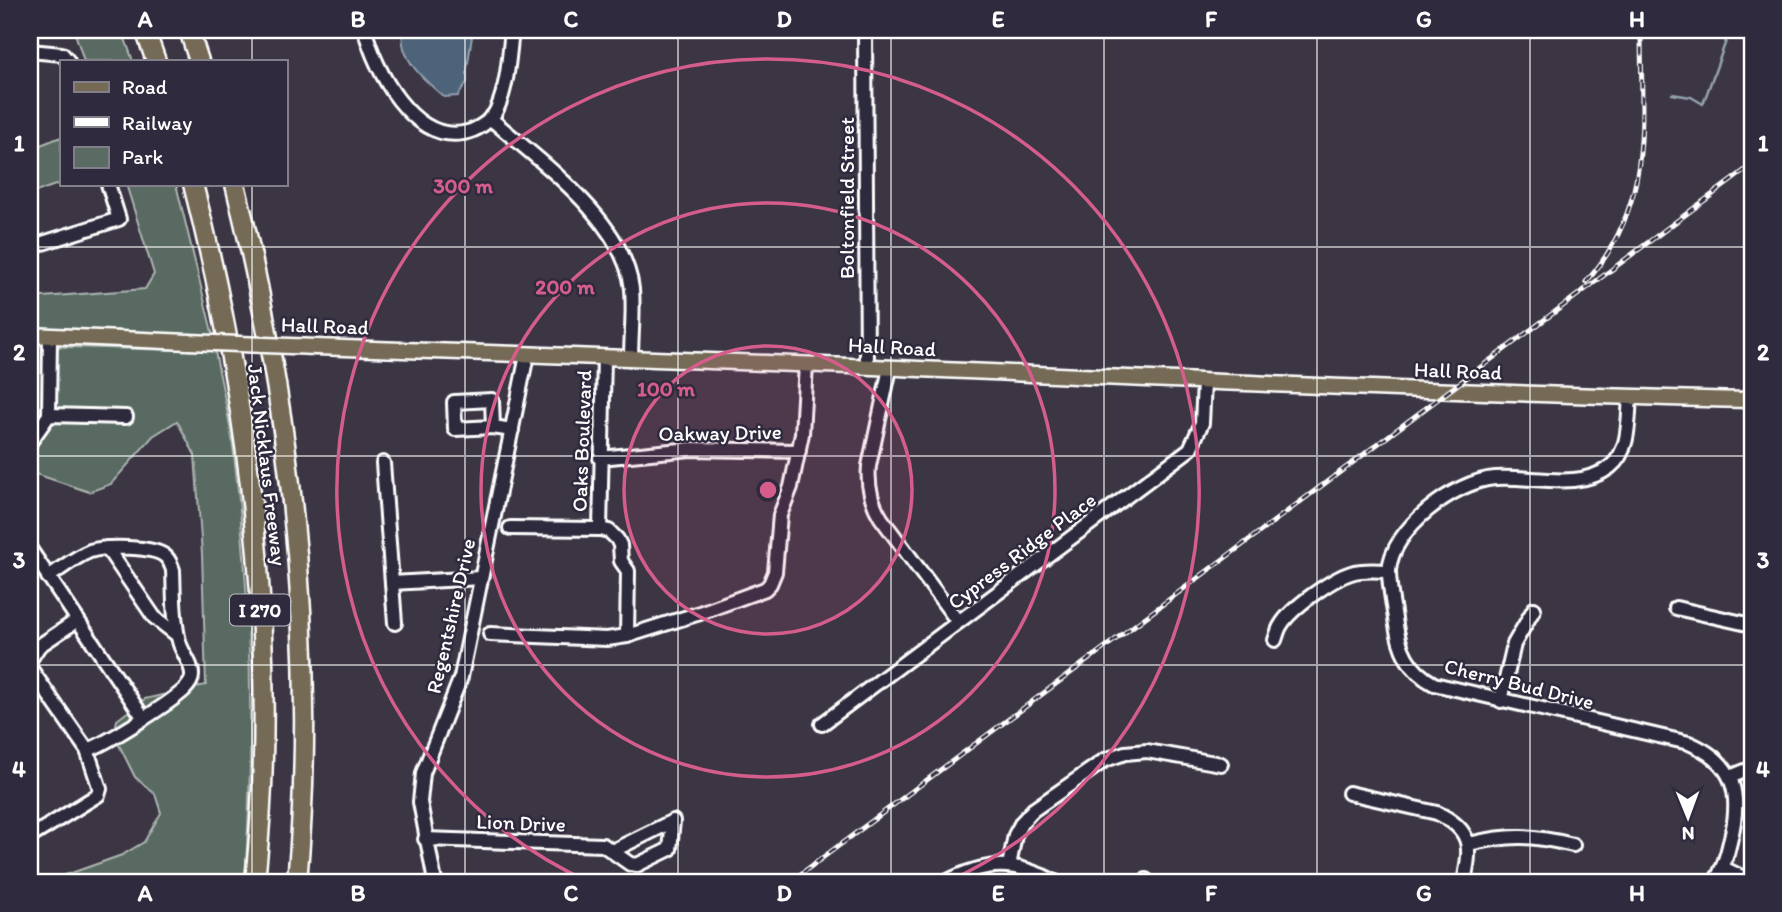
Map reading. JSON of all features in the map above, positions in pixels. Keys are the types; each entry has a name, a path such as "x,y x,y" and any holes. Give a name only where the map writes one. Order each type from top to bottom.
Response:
{"highway":[{"path":"189,30 199,60"},
{"path":"145,32 156,60"},
{"name":"Jack Nicklaus Freeway","path":"194,186 208,242 232,365 255,537 264,709 263,771 255,882"},
{"name":"Jack Nicklaus Freeway","path":"235,186 274,368 299,573 304,755 297,882"}],"main road":[{"name":"Hall Road","path":"30,335 806,364 1204,383 1752,400"}],"street":[{"path":"365,30 380,71 419,123 433,131 458,134 478,128 497,111 503,93 512,30"},
{"name":"Boltonfield Street","path":"865,30 867,367"},
{"path":"30,51 65,57"},
{"path":"490,118 587,205 610,231 618,245 632,290 631,359"},
{"path":"30,247 119,219 109,186"},
{"path":"30,442 49,415 50,336"},
{"name":"Regentshire Drive","path":"435,882 420,802 423,773 461,677 527,355"},
{"name":"Oaks Boulevard","path":"604,358 600,529 609,531 617,539 621,561 628,571 627,636"},
{"path":"491,634 603,640 627,636 755,594 770,584 779,545 780,515 791,486 802,434 806,364"},
{"path":"890,368 869,466 870,494 881,519 958,622"},
{"name":"Cypress Ridge Place","path":"822,724 1190,449 1202,423 1204,383"},
{"name":"Cherry Bud Drive","path":"1630,397 1626,440 1612,466 1586,478 1492,478 1476,482 1446,497 1405,531 1392,557 1389,571 1397,637 1413,669 1424,679 1445,688 1689,743 1713,756 1724,766 1730,777"},
{"path":"49,415 126,417"},
{"path":"493,427 512,430"},
{"name":"Oakway Drive","path":"600,457 616,458 691,449 799,451"},
{"path":"383,463 396,623"},
{"path":"510,528 600,529"},
{"path":"107,548 154,617 177,635"},
{"path":"48,577 87,552 107,548 148,550 167,557 173,570 177,635 192,675 184,690 87,750"},
{"path":"30,550 143,717"},
{"path":"1275,640 1281,624 1292,612 1334,581 1350,573 1389,571"},
{"path":"393,583 481,578"},
{"path":"1676,608 1752,625"},
{"path":"1501,701 1514,644 1534,609"},
{"path":"30,660 39,646 76,621"},
{"path":"30,668 34,684 87,750 88,759 100,783 98,794 30,837"},
{"path":"1009,866 1015,835 1022,822 1033,810 1105,760 1125,752 1147,751 1222,764"},
{"path":"1715,882 1723,868 1736,816 1736,796 1730,777 1752,768"},
{"path":"1349,793 1437,813 1449,819 1459,828 1469,844 1464,882"},
{"name":"Lion Drive","path":"425,839 603,845 630,864 637,865 670,849 673,821 612,851"},
{"path":"1469,844 1528,835 1573,845"},
{"path":"946,882 976,867 1009,866 1042,875 1055,882"},
{"path":"1723,868 1752,881"}],"green space":[{"path":"74,30 122,30 133,60 84,60"},
{"path":"60,137 60,183 30,194 30,149"},
{"path":"127,186 176,186 213,336 30,329 30,298 145,289 154,274"},
{"path":"30,346 215,351 233,446 244,554 250,718 245,882 46,882 122,855 144,842 161,813 155,794 135,777 114,735 117,720 145,699 206,685 202,554 195,455 177,421 153,436 111,484 89,492 30,472"}],"water":[{"path":"403,30 473,30 467,82 458,96 444,97 414,68 404,50"}],"waterway":[{"path":"1672,94 1691,97 1703,104 1730,30"}],"railway":[{"path":"1586,282 1608,253 1623,223 1633,193 1642,131 1641,30"},
{"path":"790,882 1752,165"}]}
